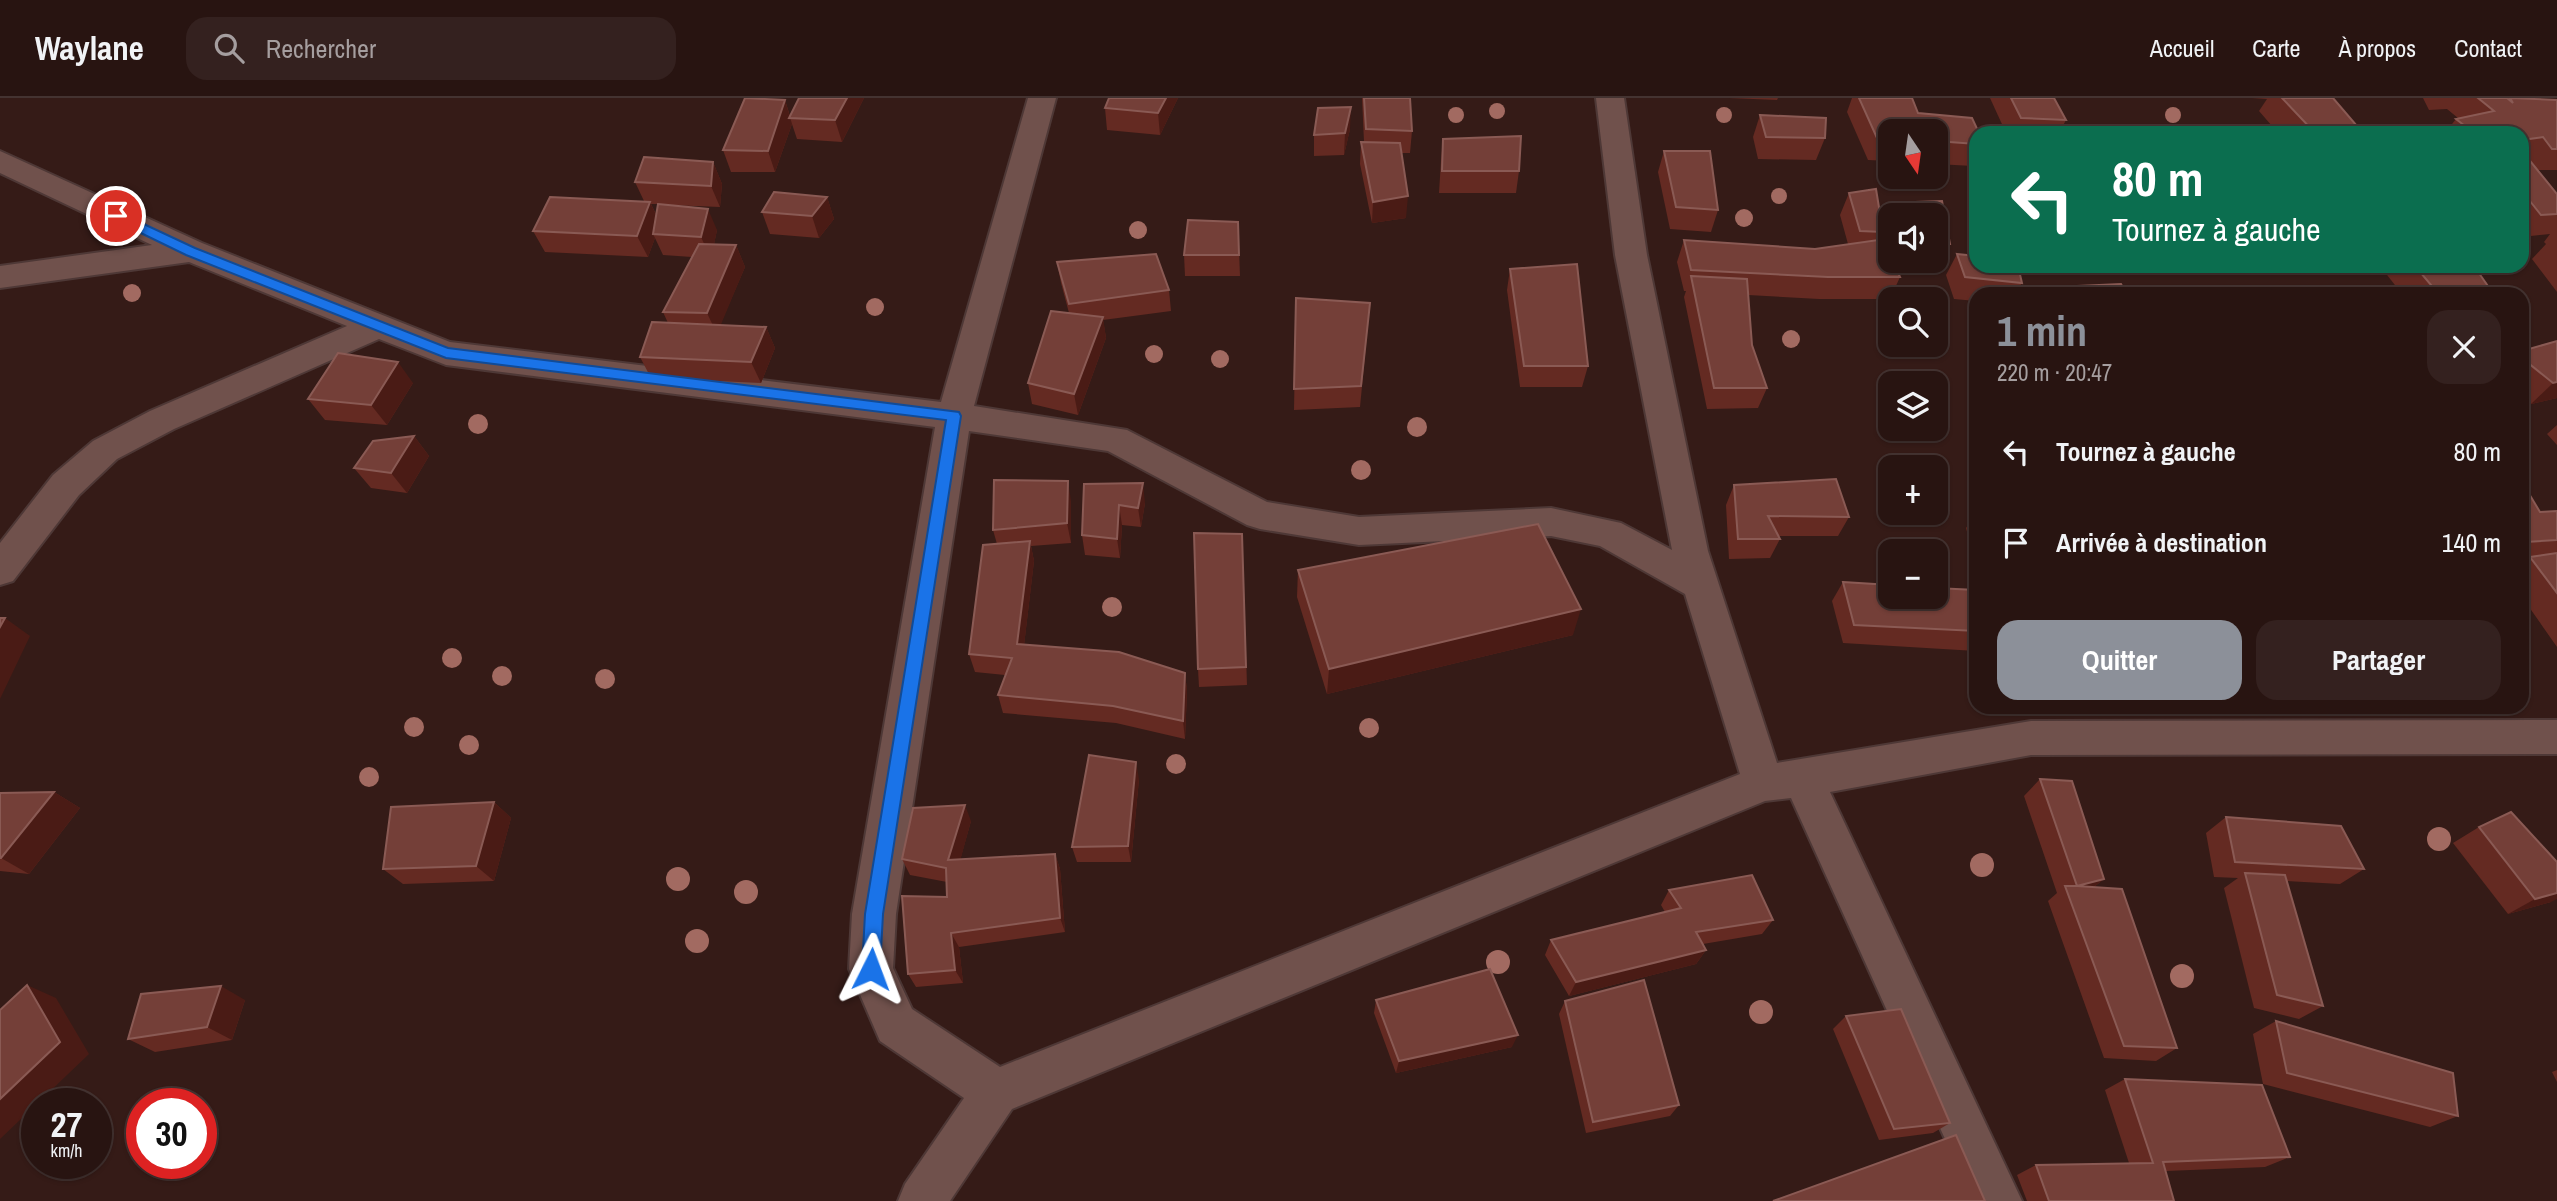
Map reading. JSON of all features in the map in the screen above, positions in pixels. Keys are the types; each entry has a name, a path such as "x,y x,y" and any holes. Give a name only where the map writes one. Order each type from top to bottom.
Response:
{"street":[{"path":"996,1092 896,1025 871,969 874,914 954,416 1042,98"},
{"path":"1610,98 1639,296 1690,551 1700,584 1783,781 1998,1201"},
{"path":"0,161 191,251 446,353 954,416 1115,439 1260,515 1359,531 1551,522 1608,533 1700,584"},
{"path":"0,277 191,251"},
{"path":"0,570 66,485 105,450 162,419 378,326"},
{"path":"922,1201 996,1092 1783,781 2031,738 2557,737"}],"building":[{"path":"745,98 785,100 768,151 723,150"},
{"path":"799,98 847,98 835,120 789,118"},
{"path":"1109,98 1166,98 1158,113 1105,108"},
{"path":"1364,98 1410,98 1412,131 1366,129"},
{"path":"1859,98 1912,98 1918,113 1972,118 1976,126 1969,126 1969,143 1948,142 1948,119 1878,119 1878,138"},
{"path":"2011,98 2054,98 2066,120 2021,118"},
{"path":"2282,98 2333,98 2357,126 2308,126"},
{"path":"2478,98 2507,98 2513,103 2510,98 2557,100 2557,149 2552,149 2543,137 2529,139 2529,126 2465,126 2456,119 2494,111"},
{"path":"1351,107 1345,133 1314,135 1318,108"},
{"path":"1760,115 1826,118 1825,138 1766,137"},
{"path":"1521,136 1519,171 1442,171 1443,139"},
{"path":"1361,142 1400,143 1408,196 1373,202"},
{"path":"1664,151 1710,151 1718,210 1676,207"},
{"path":"644,157 713,162 711,186 635,182"},
{"path":"2529,160 2557,194 2557,214 2541,215 2529,200"},
{"path":"1876,189 1878,232 1860,231 1849,193"},
{"path":"774,192 827,197 812,216 762,212"},
{"path":"550,197 650,202 637,236 533,231"},
{"path":"1942,201 1942,203 1888,203"},
{"path":"658,204 708,209 701,237 653,234"},
{"path":"1188,220 1238,222 1239,255 1184,255"},
{"path":"1684,240 1815,249 1878,240 1878,273 1898,273 1900,277 1828,277 1691,270"},
{"path":"699,244 736,245 707,313 663,312"},
{"path":"1156,254 1169,290 1069,304 1057,262"},
{"path":"1957,254 1969,255 1969,273 2020,273 2022,283 1965,277"},
{"path":"1577,264 1588,366 1524,366 1510,269"},
{"path":"2421,273 2479,273 2489,287 2433,287"},
{"path":"1691,276 1747,279 1752,345 1767,388 1714,388"},
{"path":"2121,284 2122,287 2056,287"},
{"path":"1296,298 1370,303 1361,386 1294,389"},
{"path":"1051,311 1103,317 1074,394 1028,383"},
{"path":"652,322 766,327 751,362 640,357"},
{"path":"2557,341 2557,382 2553,383 2529,364 2529,349"},
{"path":"338,353 398,362 371,405 308,399"},
{"path":"414,436 391,473 354,468 373,441"},
{"path":"1836,479 1849,517 1768,516 1780,539 1738,539 1734,485"},
{"path":"994,480 1068,481 1067,523 993,530"},
{"path":"1143,483 1138,508 1119,505 1117,539 1082,535 1084,484"},
{"path":"2529,494 2540,512 2557,511 2557,540 2529,542"},
{"path":"1538,524 1581,609 1329,669 1298,570"},
{"path":"1194,533 1242,534 1246,667 1198,669"},
{"path":"1030,541 1017,644 1119,652 1185,673 1183,721 1113,706 998,695 1012,658 969,654 983,545"},
{"path":"2557,553 2557,593 2530,557"},
{"path":"1843,582 1878,584 1878,609 1948,609 1948,589 1969,590 1969,631 1854,625"},
{"path":"1089,755 1136,762 1128,846 1072,847"},
{"path":"2040,779 2072,781 2104,879 2077,886"},
{"path":"54,792 1,858 0,858 0,793"},
{"path":"494,802 476,866 383,869 391,807"},
{"path":"965,805 948,860 1055,854 1060,918 951,933 955,970 908,974 902,896 947,897 946,868 902,859 913,808"},
{"path":"2511,812 2557,862 2557,893 2535,899 2479,827"},
{"path":"2226,817 2341,826 2364,869 2235,862"},
{"path":"2245,873 2285,875 2323,1006 2277,995"},
{"path":"1752,875 1773,920 1696,932 1706,950 1576,982 1551,940 1681,908 1669,890"},
{"path":"2065,886 2122,889 2177,1048 2124,1046"},
{"path":"1490,969 1518,1035 1399,1061 1376,1000"},
{"path":"1644,980 1679,1105 1593,1122 1565,1001"},
{"path":"27,985 60,1042 0,1099 0,1010"},
{"path":"221,986 207,1027 128,1039 141,994"},
{"path":"1901,1009 1950,1123 1894,1129 1846,1016"},
{"path":"2276,1021 2453,1073 2458,1116 2287,1073"},
{"path":"2125,1079 2262,1085 2290,1157 2163,1162 2174,1201 2049,1201 2036,1165 2153,1163"},
{"path":"1956,1135 1985,1201 1773,1201"}],"route":[{"path":"116,216 191,251 446,353 954,416 874,914 871,969"}]}
